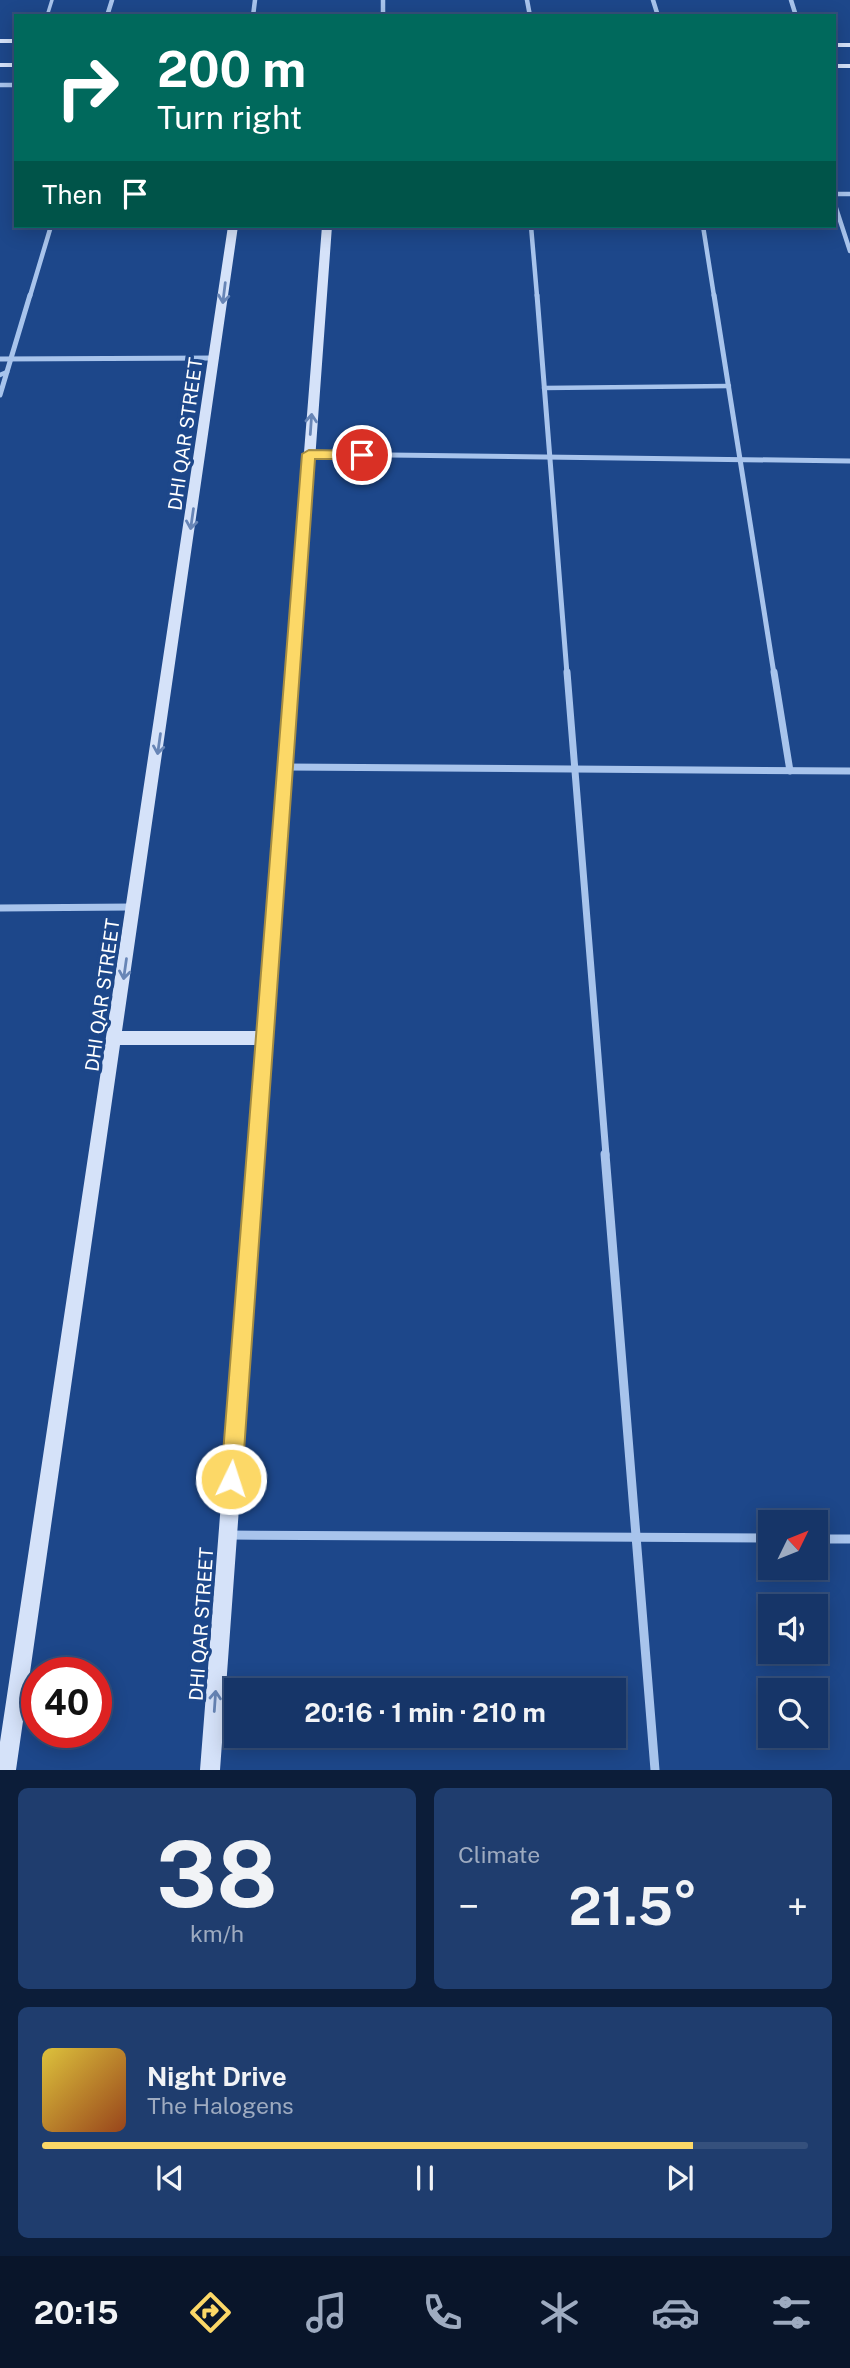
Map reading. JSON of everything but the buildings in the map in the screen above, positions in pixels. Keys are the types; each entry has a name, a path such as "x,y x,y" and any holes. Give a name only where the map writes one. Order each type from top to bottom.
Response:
{"street":[{"path":"836,208 850,251"},
{"path":"0,395 50,228"},
{"name":"DHI QAR STREET","path":"6,1769 216,358 233,228"},
{"name":"DHI QAR STREET","path":"210,1769 327,228"},
{"path":"531,228 655,1769"},
{"path":"703,228 790,771"},
{"path":"0,359 216,358"},
{"path":"309,454 850,461"},
{"path":"285,767 850,771"},
{"path":"0,908 134,907"},
{"path":"115,1038 264,1038"},
{"path":"227,1535 758,1538"},
{"path":"828,1539 850,1539"}],"lane":[{"path":"0,375 7,372"},
{"path":"544,388 729,386"}],"route":[{"path":"231,1479 309,454 362,455"}]}
